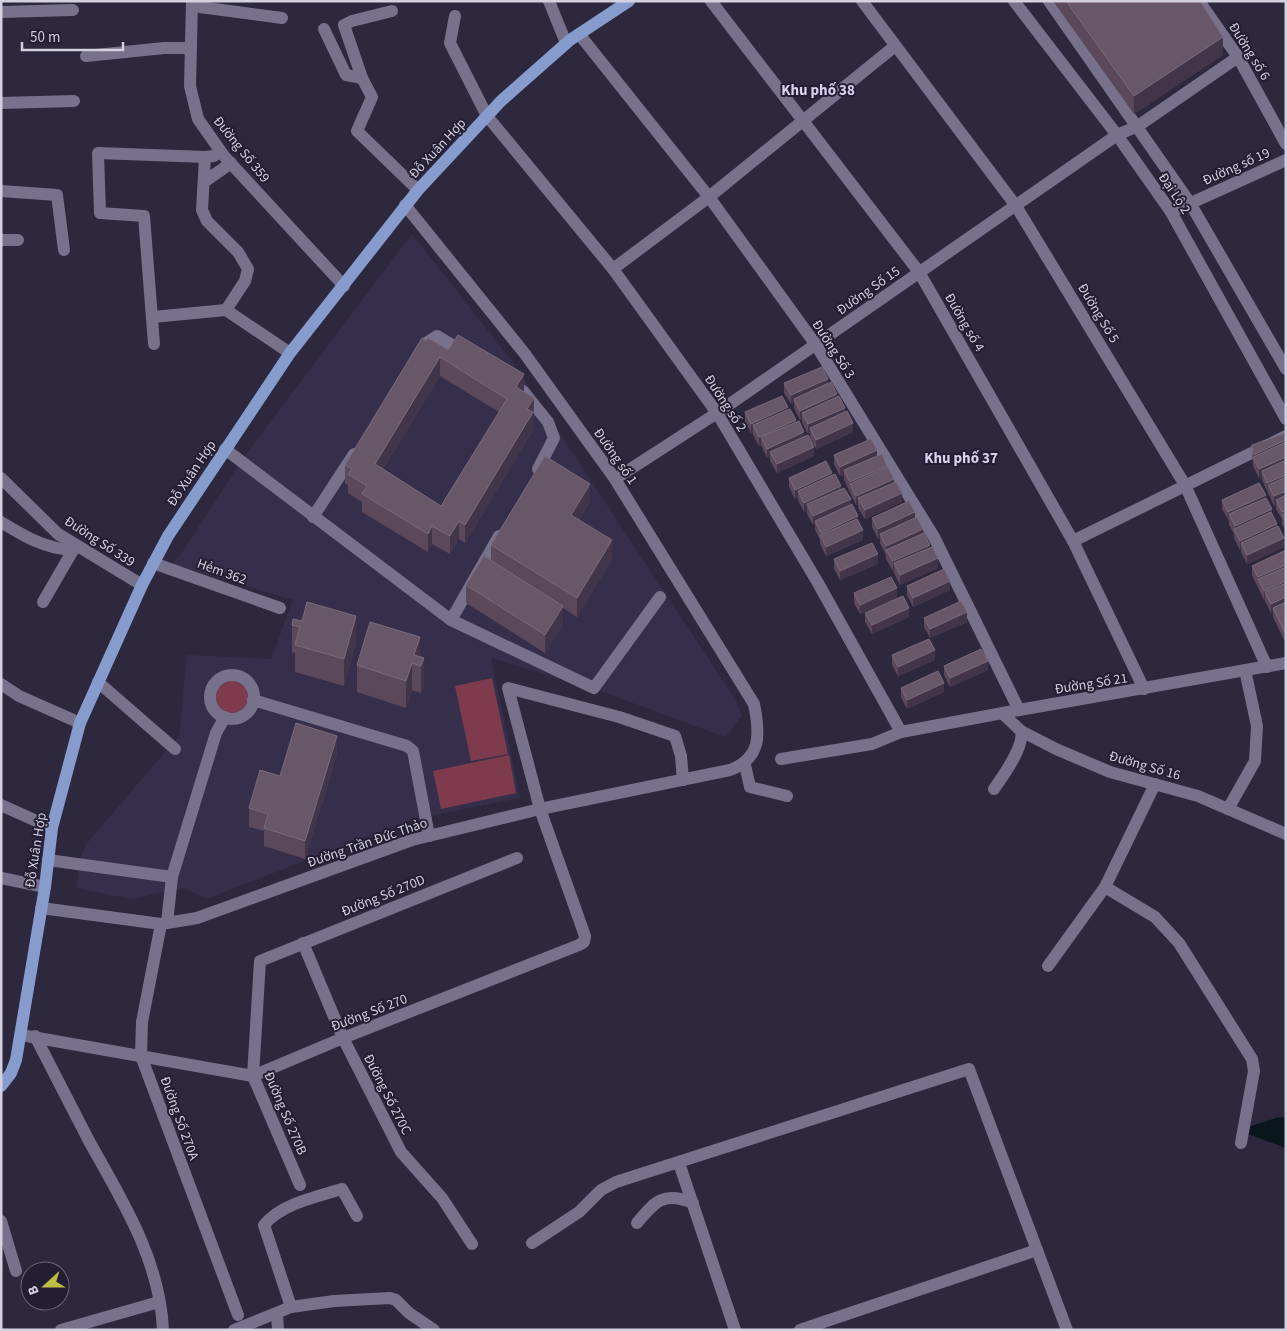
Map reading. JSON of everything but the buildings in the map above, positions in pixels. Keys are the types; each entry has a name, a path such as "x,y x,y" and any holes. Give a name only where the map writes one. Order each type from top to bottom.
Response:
{"main road":[{"name":"Đỗ Xuân Hợp","path":"1,1086 11,1073 16,1060 45,887 52,828 80,723 153,563 190,500 290,353 344,286 405,205 501,100 572,39 629,1"}],"street":[{"path":"549,1 572,39"},
{"path":"556,1 572,39"},
{"name":"Đường số 4","path":"711,1 919,272 1073,541 1144,689"},
{"name":"Đường Số 5","path":"862,1 1016,206 1186,485 1267,667"},
{"name":"Đại Lộ 2","path":"1014,1 1117,135 1171,212 1286,419"},
{"name":"Đại Lộ 2","path":"1049,1 1190,203 1286,369"},
{"name":"Đường số 6","path":"1199,1 1238,57 1286,144"},
{"path":"192,4 282,18"},
{"name":"Đường Số 359","path":"192,4 190,86 198,119 227,160 344,286"},
{"path":"1,12 73,10"},
{"path":"392,11 352,21 344,25 362,78 372,100 357,128 361,135 418,190"},
{"name":"Đường số 2","path":"455,16 450,42 488,116 613,269 717,413 818,584 901,732"},
{"path":"324,29 346,75 362,78"},
{"name":"Đường Số 3","path":"572,39 710,197 816,345 934,537 1019,710"},
{"path":"613,269 710,197 895,46"},
{"path":"86,56 164,48 191,48"},
{"name":"Đường Số 15","path":"615,479 717,413 1117,135 1138,126 1238,57"},
{"path":"1,103 74,101"},
{"path":"154,344 144,216 100,213 98,153 205,157 227,160"},
{"path":"205,157 202,210 207,221 238,252 248,268 245,282 226,310"},
{"path":"204,182 227,160"},
{"name":"Đường số 19","path":"1171,212 1286,160"},
{"path":"1,191 58,195 64,250"},
{"name":"Đường số 1","path":"405,205 525,354 615,479 754,704 759,727 755,748 745,764"},
{"path":"1,240 18,240"},
{"path":"153,317 226,310 290,353"},
{"path":"415,359 426,343 437,336 474,358"},
{"path":"513,383 537,405 548,422 554,438 533,477"},
{"path":"1073,541 1286,436"},
{"path":"313,517 362,442"},
{"path":"225,449 451,620 594,688 660,597"},
{"name":"Đường Số 339","path":"1,478 74,548 142,585"},
{"path":"1,522 32,541 59,550 74,548"},
{"path":"451,620 504,528"},
{"path":"43,602 74,548"},
{"name":"Hẻm 362","path":"153,563 280,608"},
{"name":"Đường Số 21","path":"781,759 872,744 901,732 1286,663"},
{"path":"1228,809 1255,760 1257,726 1246,670"},
{"path":"224,676 239,676 251,685 252,706 243,716 237,718 225,717 218,713 211,700 213,686 224,676"},
{"path":"98,682 175,749"},
{"path":"1,684 19,696 80,723"},
{"path":"540,809 508,688 619,718 676,736 681,756 683,780"},
{"path":"253,700 407,746 413,751 429,836"},
{"name":"Đường Số 16","path":"1003,714 1021,731 1056,749 1110,772 1198,796 1286,834"},
{"name":"Đường Số 270A","path":"225,717 216,733 172,877 142,1022 141,1056 238,1315"},
{"path":"994,789 1009,767 1022,737 1021,731"},
{"path":"745,764 750,787 787,796"},
{"name":"Đường Trần Đức Thảo","path":"41,908 164,923 197,918 412,840 540,809 730,770 745,764"},
{"path":"1048,966 1105,887 1155,784"},
{"path":"1,805 52,828"},
{"name":"Đường Số 270","path":"252,1076 343,1038 563,953 584,942 585,936 540,809"},
{"name":"Đường Số 270D","path":"260,961 517,858"},
{"path":"48,860 172,877"},
{"path":"1,878 45,887"},
{"path":"1105,887 1155,917 1179,943 1252,1060 1254,1071 1241,1143"},
{"name":"Đường Số 270C","path":"303,943 343,1038 401,1152 442,1198 472,1244"},
{"name":"Đường Số 270B","path":"260,961 252,1076 300,1186"},
{"path":"21,1035 252,1076"},
{"path":"35,1036 127,1207 145,1249 159,1302 163,1330"},
{"path":"532,1243 578,1212 601,1190 616,1182 969,1069 1067,1330"},
{"path":"679,1163 735,1330"},
{"path":"292,1307 264,1225 271,1216 308,1199 342,1189 356,1216"},
{"path":"636,1223 655,1203 664,1198 681,1198 693,1203"},
{"path":"1,1222 16,1271"},
{"path":"800,1330 1037,1250"},
{"path":"234,1330 292,1307 334,1301 393,1298 409,1313 434,1330"},
{"path":"61,1330 159,1302"},
{"path":"277,1314 278,1330"}],"shaded area":[{"path":"412,234 512,361 735,699 742,716 725,737 603,692 491,658 520,798 413,819 206,899 184,888 130,899 76,888 82,854 88,842 179,736 187,655 271,659 293,600 172,564 181,554 246,454"},
{"path":"492,678 508,754 471,761 455,686"},
{"path":"232,681 243,686 248,697 243,708 232,713 221,708 216,697 221,686"},
{"path":"509,755 516,793 441,809 433,771"},
{"path":"1286,1117 1286,1148 1245,1133 1248,1127 1276,1118"}],"district":[{"name":"Khu phố 38","path":"818,90"},
{"name":"Khu phố 37","path":"961,458"}]}
